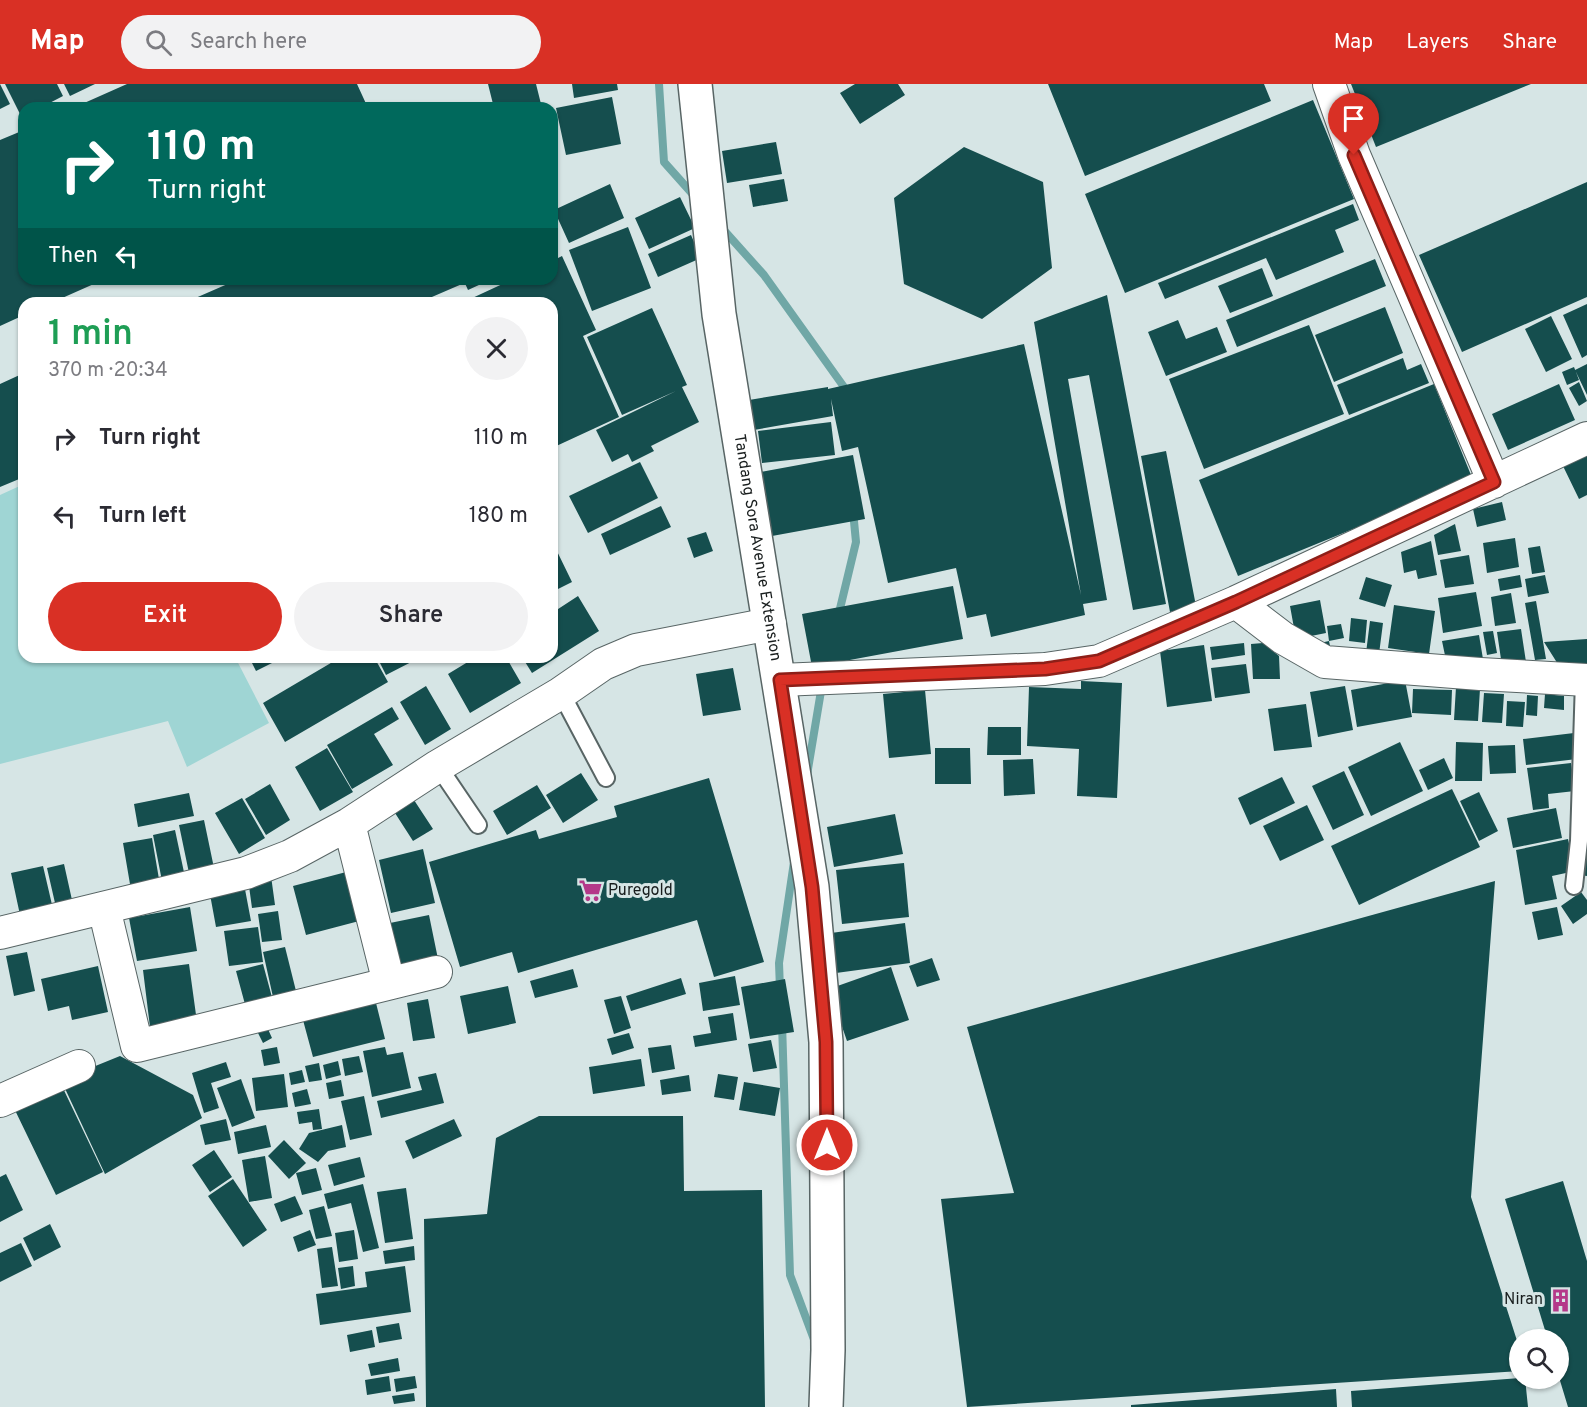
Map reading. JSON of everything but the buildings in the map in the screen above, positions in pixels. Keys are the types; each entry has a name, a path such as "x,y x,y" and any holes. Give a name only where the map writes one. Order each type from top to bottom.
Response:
{"main road":[{"name":"Tandang Sora Avenue Extension","path":"695,84 719,314 812,887 826,1042 828,1350 826,1407"}],"street":[{"path":"1329,84 1354,155 1494,482"},
{"path":"780,680 1045,669 1099,661 1236,602 1587,438"},
{"path":"1236,602 1283,638 1325,662 1585,680"},
{"path":"0,933 246,873 290,856 348,824 438,766 561,693 603,664 636,650 770,624"},
{"path":"348,824 389,983"},
{"path":"104,908 137,1046 436,972"},
{"path":"0,1101 79,1066"}],"lane":[{"path":"1574,886 1579,841 1585,680"},
{"path":"561,693 606,778"},
{"path":"438,766 478,825"}],"shaded area":[{"path":"18,487 18,663 238,663 269,723 187,767 168,721 0,764 0,495"}],"waterway":[{"path":"659,84 664,162 697,199"},
{"path":"721,227 764,275 844,387 844,394"},
{"path":"838,617 856,542 853,511"},
{"path":"807,775 822,685"},
{"path":"780,989 779,963 794,862"},
{"path":"782,1023 790,1275 815,1342"}],"place":[{"name":"Puregold","path":"590,891"},
{"name":"Niran","path":"1561,1300"}],"route":[{"path":"827,1145 826,1042 812,887 780,680 1045,669 1099,661 1236,602 1494,482 1354,155"}]}
